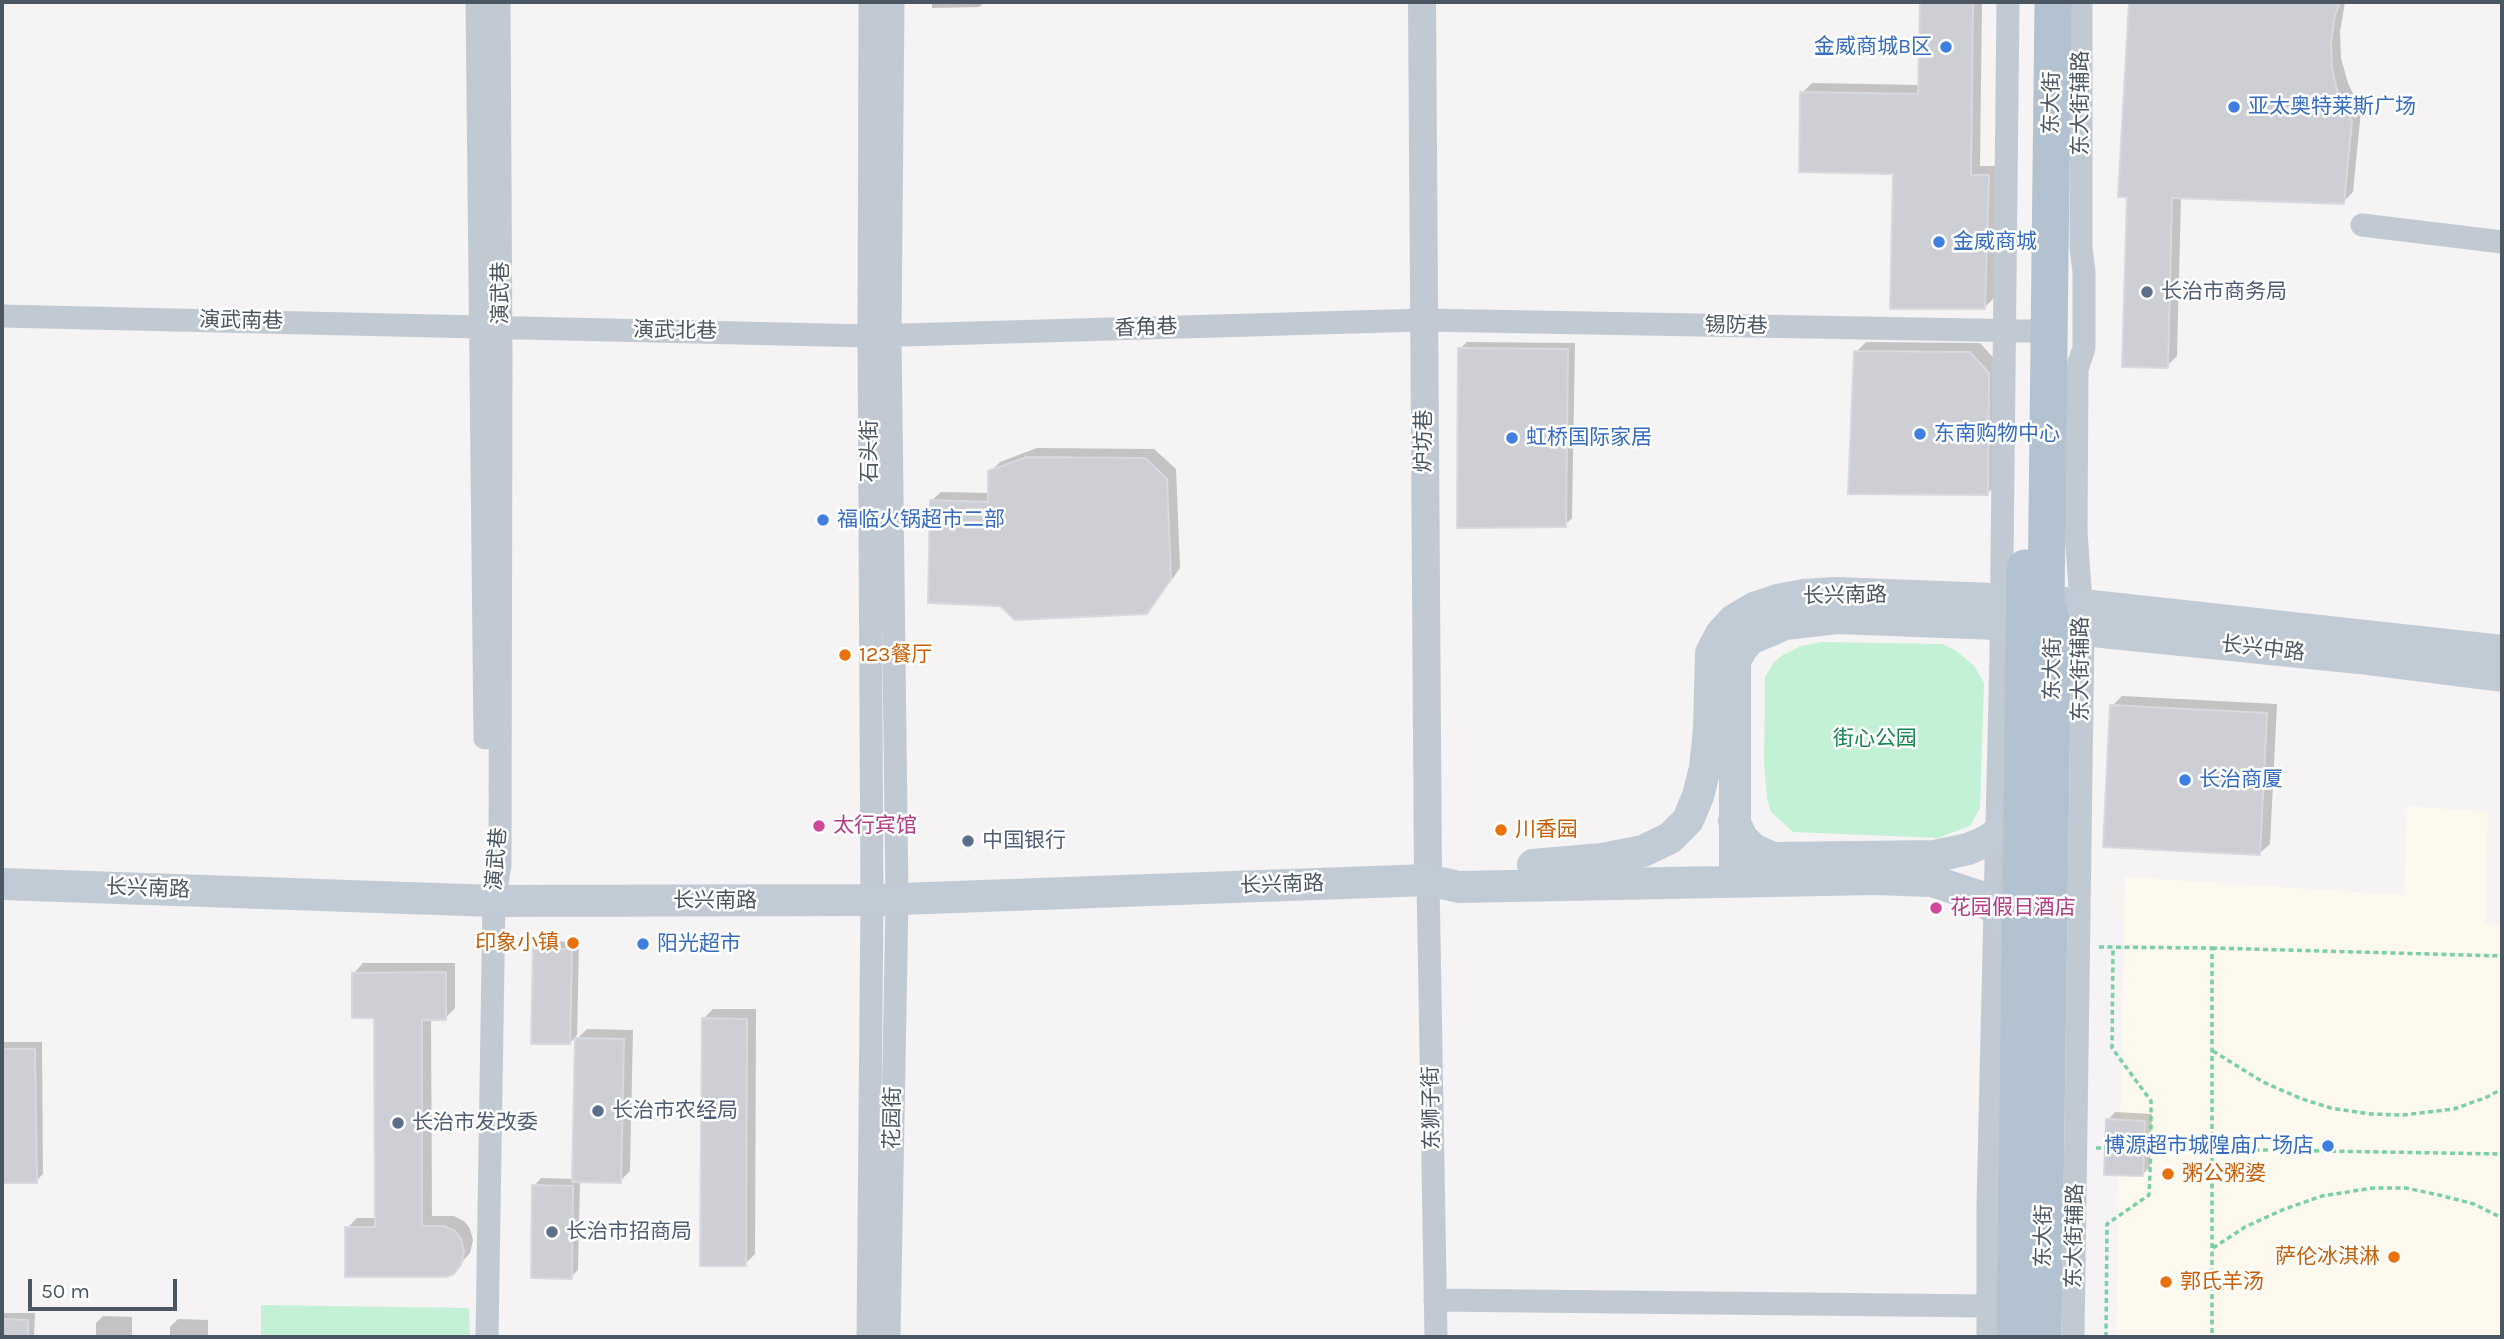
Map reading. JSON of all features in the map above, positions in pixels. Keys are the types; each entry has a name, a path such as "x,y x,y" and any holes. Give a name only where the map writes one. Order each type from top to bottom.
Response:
{"main road":[{"name":"东大街","path":"2029,2 2028,330 2040,614 2043,1337"},
{"name":"东大街","path":"2028,330 2053,2"},
{"name":"长兴南路","path":"1428,880 1459,870 1602,859 1643,851 1670,838 1688,820 1705,768 1711,653 1721,634 1734,620 1754,608 1804,595 1836,593 2040,614"},
{"name":"东大街","path":"2015,1337 2019,948 2010,824 2040,614"},
{"name":"长兴中路","path":"2040,614 2502,652"},
{"name":"长兴中路","path":"2040,614 2359,659 2502,676"},
{"name":"长兴南路","path":"1735,881 1735,661 1750,639 1785,624 1837,618 2040,614"},
{"path":"1734,821 1742,838 1753,849 1773,858 1936,856 1968,849 2010,824"},
{"name":"长兴南路","path":"2,884 494,901 885,900 1428,880 1459,887 1875,879 1932,881 1966,890 1996,910 2019,948"}],"street":[{"name":"演武巷","path":"477,2 491,327"},
{"name":"演武巷","path":"487,1337 494,901 486,859 491,327 499,2"},
{"name":"石头街","path":"870,2 880,336 885,900"},
{"name":"石头街","path":"880,336 893,2"},
{"name":"炉坊巷","path":"1422,2 1428,880"},
{"path":"2008,2 2028,330"},
{"name":"东大街辅路","path":"2073,1337 2079,946 2040,614 2076,532 2077,369 2084,348 2084,272 2081,247 2081,2"},
{"path":"2362,225 2502,242"},
{"name":"演武南巷","path":"2,316 491,327"},
{"name":"香角巷","path":"880,336 1423,320"},
{"name":"锡防巷","path":"1423,320 2028,330"},
{"name":"演武北巷","path":"491,327 880,336"},
{"path":"1988,1337 1996,910 2010,824"},
{"name":"东狮子街","path":"1428,880 1436,1337"},
{"name":"花园街","path":"868,1337 885,900"},
{"name":"花园街","path":"885,900 889,1337"},
{"path":"1435,1300 1988,1306"}],"path":[{"path":"2079,946 2502,956"},
{"path":"2106,1337 2107,1224 2149,1195 2151,1148 2151,1101 2112,1048 2113,947"},
{"path":"2212,948 2212,1337"},
{"path":"2213,1051 2263,1082 2302,1099 2331,1108 2370,1114 2403,1115 2454,1109 2502,1089"},
{"path":"2144,1148 2502,1154"},
{"path":"2213,1248 2245,1227 2282,1210 2322,1196 2373,1188 2406,1188 2439,1195 2474,1203 2502,1217"}],"shaded area":[{"path":"2407,806 2488,812 2485,924 2502,925 2502,1337 2116,1337 2125,877 2404,895"}],"green space":[{"name":"街心公园","path":"1821,642 1942,644 1955,650 1974,666 1984,683 1980,808 1970,826 1938,838 1793,832 1771,812 1767,799 1764,762 1765,677 1774,662 1783,655 1801,646"},
{"path":"261,1305 469,1308 470,1337 261,1337"}],"building":[{"path":"1920,2 1973,2 1971,175 1989,175 1985,309 1890,309 1893,174 1799,172 1800,92 1918,94"},
{"name":"亚太奥特莱斯广场","path":"2129,2 2340,2 2331,43 2332,68 2338,94 2352,121 2344,204 2172,198 2168,368 2122,367 2127,197 2118,197"},
{"name":"虹桥国际家居","path":"1458,348 1568,349 1566,527 1457,528"},
{"name":"东南购物中心","path":"1854,351 1970,352 1989,373 1988,495 1848,494"},
{"path":"1027,457 1145,458 1167,479 1171,579 1147,614 1015,620 1000,606 928,603 930,500 988,502 988,471"},
{"name":"长治商厦","path":"2110,705 2267,713 2260,855 2103,847"},
{"path":"533,948 572,949 570,1044 531,1044"},
{"name":"长治市发改委","path":"446,972 446,1020 422,1020 422,1226 444,1226 455,1231 461,1239 464,1251 461,1265 454,1274 446,1277 345,1277 345,1227 375,1227 374,1018 352,1018 352,973"},
{"path":"702,1018 747,1019 746,1266 700,1266"},
{"name":"长治市农经局","path":"575,1038 624,1039 621,1183 572,1182"},
{"path":"2,1049 35,1049 37,1183 2,1183"},
{"path":"2106,1119 2145,1121 2143,1176 2104,1175"},
{"name":"长治市招商局","path":"532,1185 573,1186 572,1279 531,1278"},
{"path":"2,1319 28,1320 28,1337 2,1337"}],"place":[{"name":"金威商城B区","path":"1946,47"},
{"name":"亚太奥特莱斯广场","path":"2234,107"},
{"name":"金威商城","path":"1939,242"},
{"name":"长治市商务局","path":"2147,292"},
{"name":"东南购物中心","path":"1920,434"},
{"name":"虹桥国际家居","path":"1512,438"},
{"name":"福临火锅超市二部","path":"823,520"},
{"name":"123餐厅","path":"845,655"},
{"name":"长治商厦","path":"2185,780"},
{"name":"太行宾馆","path":"819,826"},
{"name":"川香园","path":"1501,830"},
{"name":"中国银行","path":"968,841"},
{"name":"花园假日酒店","path":"1936,908"},
{"name":"印象小镇","path":"573,943"},
{"name":"阳光超市","path":"643,944"},
{"name":"长治市农经局","path":"598,1111"},
{"name":"长治市发改委","path":"398,1123"},
{"name":"博源超市城隍庙广场店","path":"2328,1146"},
{"name":"粥公粥婆","path":"2168,1174"},
{"name":"长治市招商局","path":"552,1232"},
{"name":"萨伦冰淇淋","path":"2394,1257"},
{"name":"郭氏羊汤","path":"2166,1282"}]}
